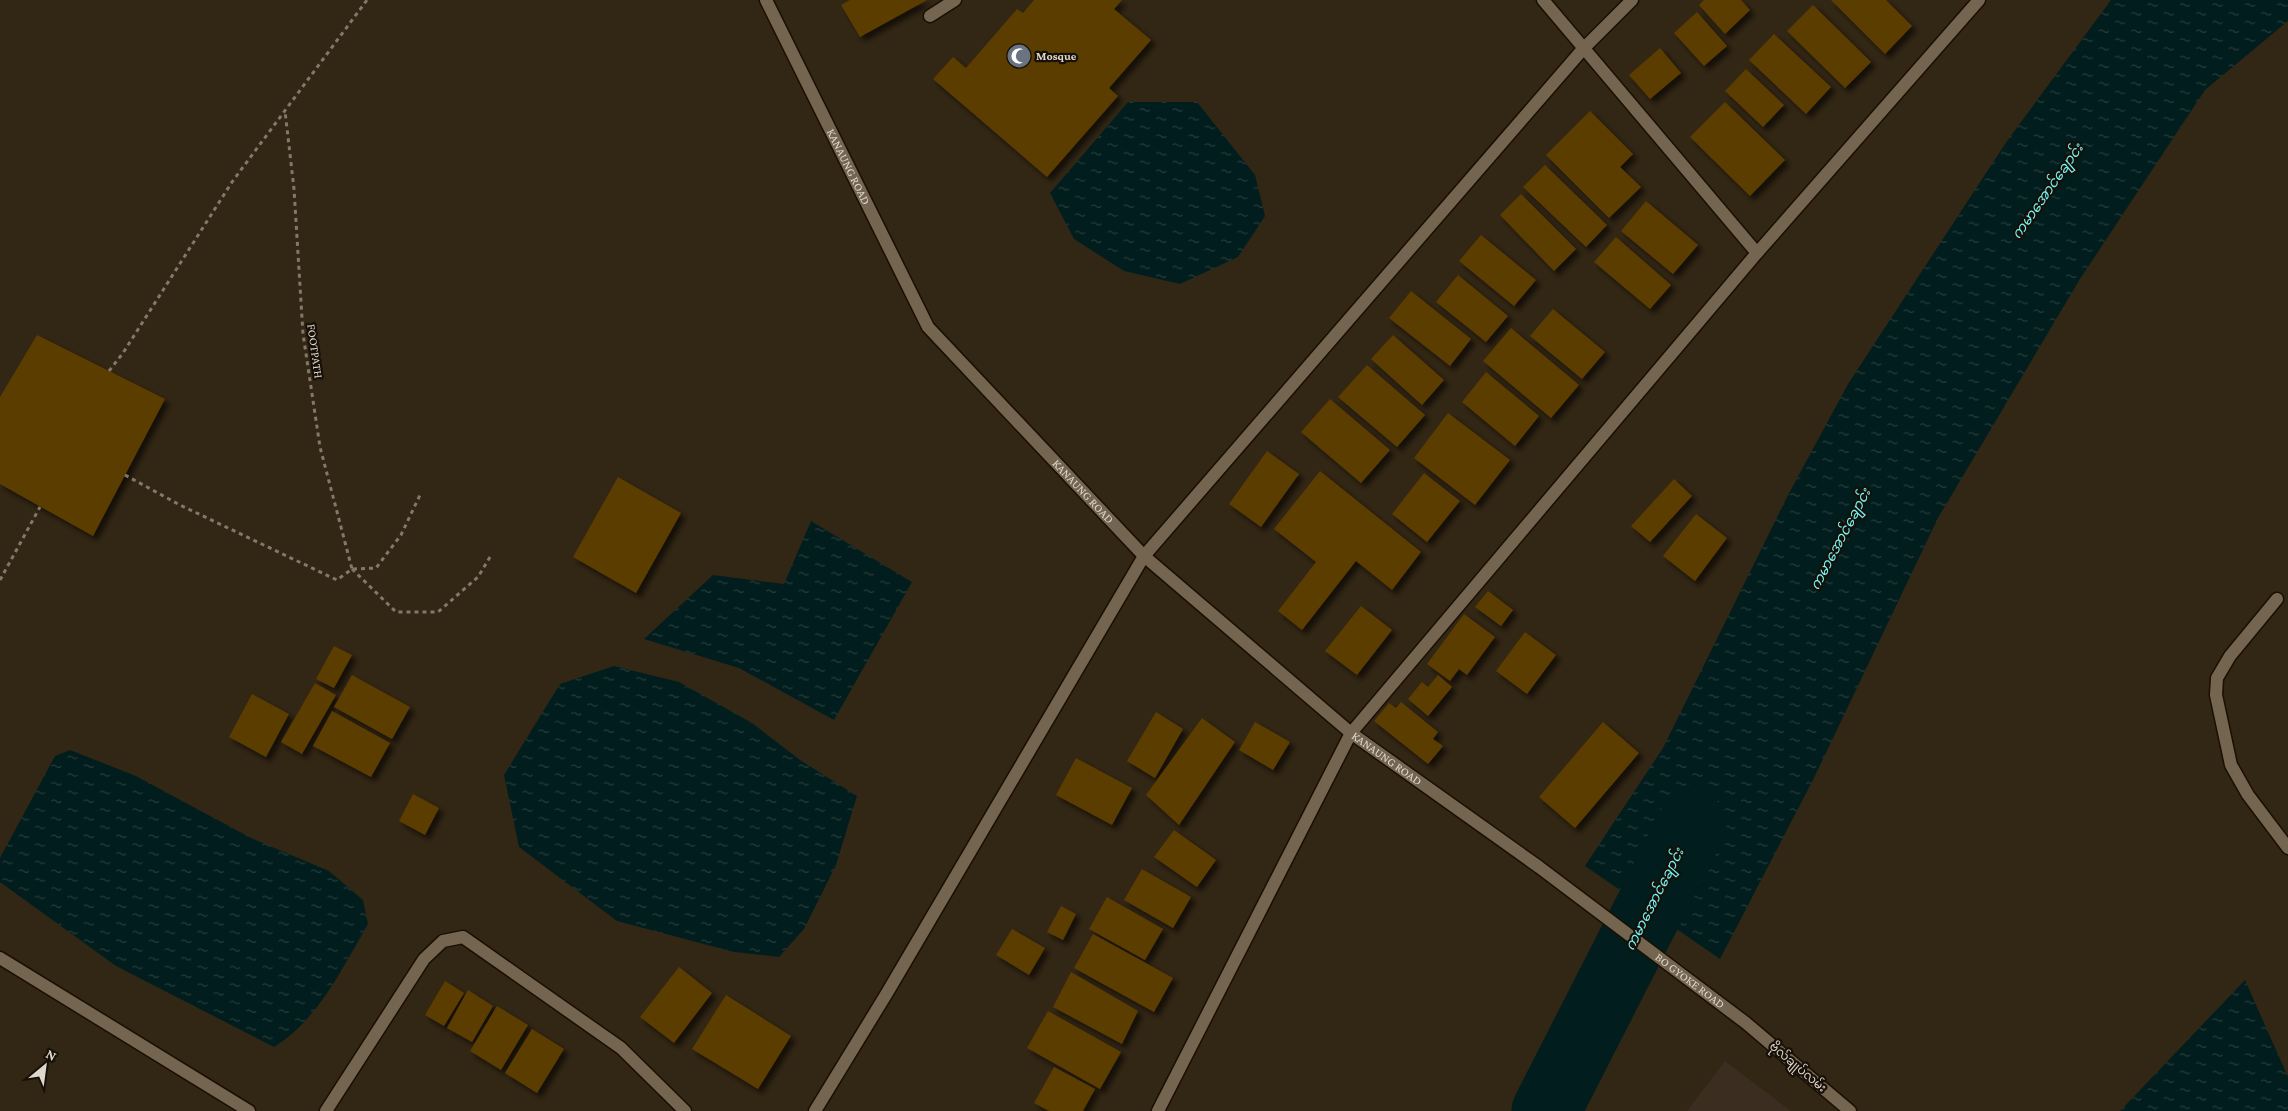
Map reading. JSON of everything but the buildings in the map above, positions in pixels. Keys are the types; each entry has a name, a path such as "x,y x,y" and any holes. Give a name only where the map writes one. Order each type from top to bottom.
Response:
{"street":[{"name":"KANAUNG ROAD","path":"766,0 928,327 1144,556 1351,733 1539,867"},
{"path":"930,16 955,0"},
{"path":"1543,0 1757,253"},
{"path":"815,1111 892,985 1144,556 1583,49 1632,0"},
{"path":"1158,1111 1351,733 1757,253 1976,2"},
{"path":"2277,598 2230,656 2218,678 2216,695 2231,765 2248,795 2288,848"},
{"name":"BO GYOKE ROAD","path":"1539,867 1746,1022"},
{"path":"326,1111 424,959 443,941 463,937 621,1048 685,1111"},
{"path":"1,960 249,1111"},
{"name":"ဗိုလ်ချုပ်လမ်း","path":"1746,1022 1850,1111"}],"path":[{"path":"109,371 123,353 232,182 367,0"},
{"name":"FOOTPATH","path":"285,111 294,189 302,334 320,446 352,569"},
{"path":"125,475 180,505 337,580 352,569 376,568 401,534 420,495"},
{"path":"0,580 40,506"},
{"path":"352,569 396,612 438,612 478,577 490,556"}],"shaded area":[{"path":"1725,1061 1791,1111 1687,1111"}],"water":[{"path":"2111,0 2288,0 2288,21 2205,90 2080,279 1938,518 1813,780 1720,959 1585,866 1663,748 1787,497 1848,384 2007,141"},
{"path":"1128,102 1197,102 1255,175 1265,216 1238,257 1180,284 1124,271 1074,239 1050,193"},
{"path":"811,521 912,582 834,720 739,668 644,639 713,575 784,584"},
{"path":"614,666 679,682 752,723 800,760 857,796 836,865 804,929 779,957 734,952 617,921 519,847 504,775 560,684"},
{"path":"70,750 136,776 251,838 329,871 363,900 368,924 328,992 290,1036 274,1047 116,966 0,882 0,858 55,756"},
{"path":"2245,980 2288,1077 2288,1111 2120,1111"}],"waterway":[{"name":"ကမာအောင်ချောင်း","path":"1546,1111 1692,825"}],"place":[{"name":"Mosque","path":"1019,56"}]}
